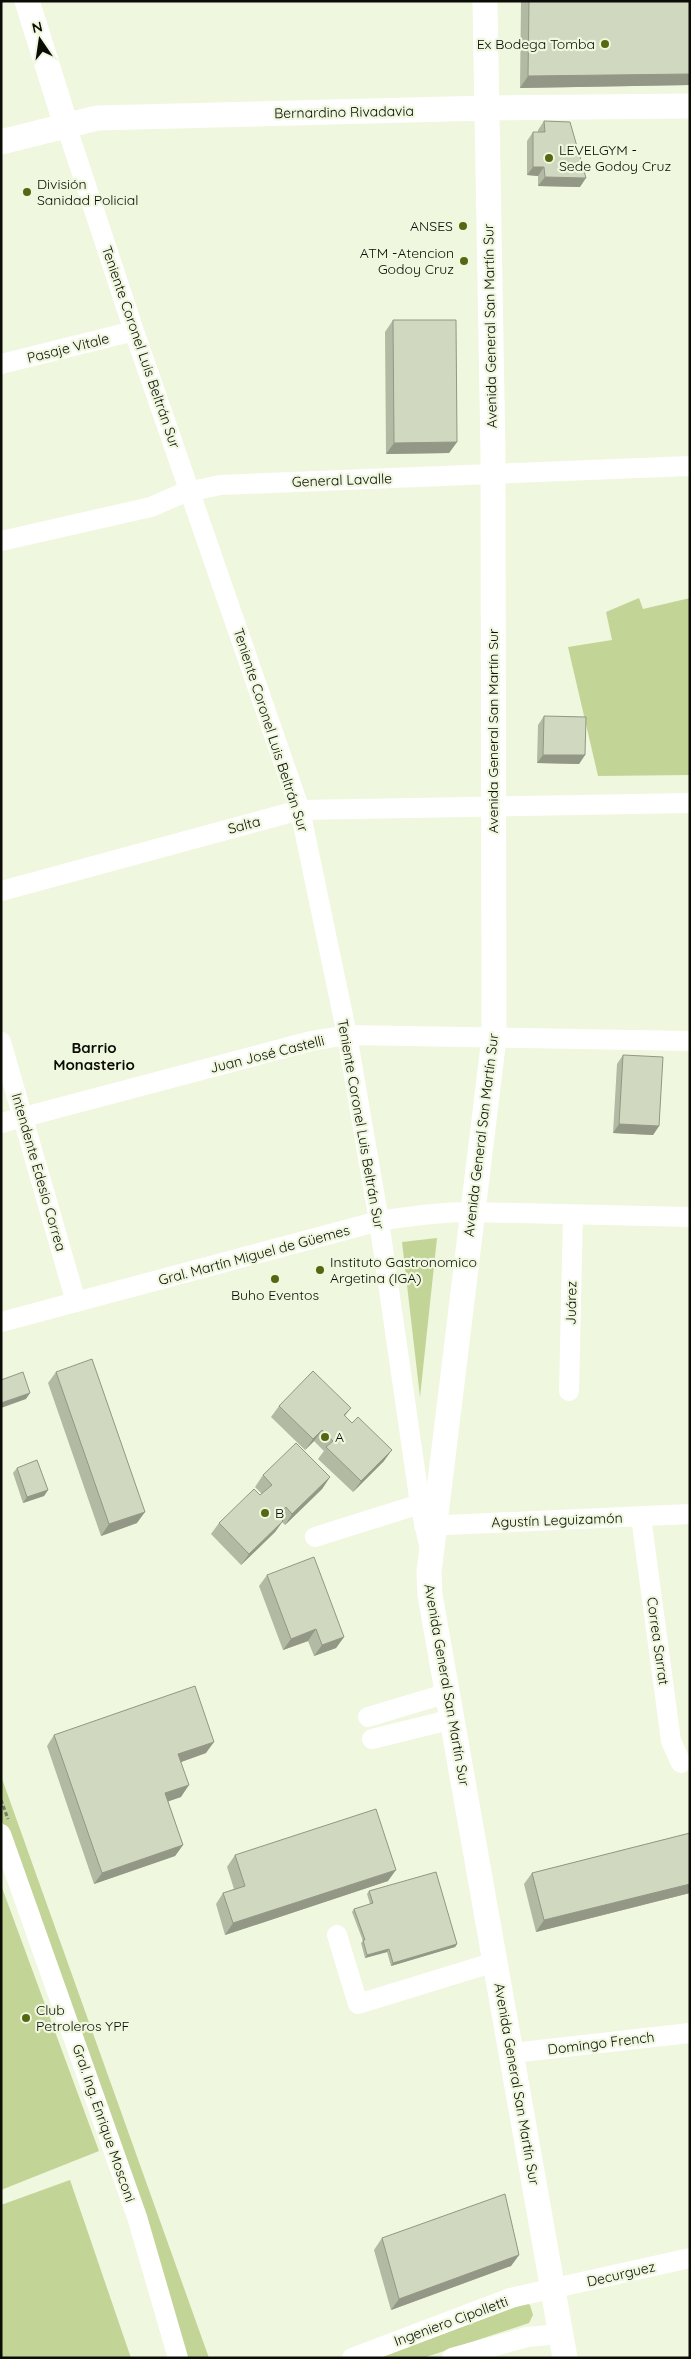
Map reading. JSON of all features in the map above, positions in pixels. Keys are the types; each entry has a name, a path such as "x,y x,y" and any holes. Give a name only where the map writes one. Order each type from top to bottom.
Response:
{"main road":[{"path":"27,1 66,125"},
{"name":"Avenida General San Martín Sur","path":"485,1 493,474 494,1038 430,1533 430,1595 563,2346"},
{"name":"Bernardino Rivadavia","path":"1,142 97,118 486,108 690,106"}],"street":[{"name":"Teniente Coronel Luis Beltrán Sur","path":"66,125 134,332 191,491 300,810 347,1035 379,1221 420,1504 430,1533"},
{"name":"Pasaje Vitale","path":"1,364 134,332"},
{"name":"General Lavalle","path":"1,541 151,507 191,491 220,486 690,466"},
{"name":"Salta","path":"1,891 300,810 690,803"},
{"name":"Juan José Castelli","path":"1,1124 311,1041 347,1035 690,1041"},
{"name":"Intendente Edesio Correa","path":"1,1042 76,1302"},
{"name":"Gral. Martín Miguel de Güemes","path":"1,1322 379,1221 422,1214 471,1212 690,1217"},
{"name":"Juárez","path":"570,1391 573,1215"},
{"path":"315,1537 420,1504"},
{"name":"Agustín Leguizamón","path":"430,1533 641,1516 690,1514"},
{"name":"Correa Sarrat","path":"641,1516 671,1741 681,1763"},
{"path":"368,1717 448,1693"},
{"path":"372,1739 453,1719"},
{"name":"Gral. Ing. Enrique Mosconi","path":"1,1834 140,2227 178,2358"},
{"path":"337,1935 358,2004 495,1962"},
{"name":"Domingo French","path":"512,2053 690,2033"},
{"name":"Decurguez","path":"552,2289 690,2258"},
{"name":"Ingeniero Cipolletti","path":"352,2358 510,2298 552,2289"},
{"path":"452,2358 527,2337 563,2346"}],"green space":[{"path":"639,598 643,609 690,598 690,775 598,776 568,647 612,640 606,612"},
{"path":"437,1238 420,1397 402,1242"},
{"path":"1,1776 209,2358 185,2358 32,1902 1,1818"},
{"name":"Club Petroleros YPF","path":"1,1885 99,2151 1,2190"},
{"path":"70,2180 131,2358 1,2358 1,2205"},
{"path":"527,2303 530,2305 533,2315 529,2323 423,2358 378,2358"}],"building":[{"name":"Ex Bodega Tomba","path":"529,1 690,1 690,74 528,76"},
{"name":"LEVELGYM - Sede Godoy Cruz","path":"544,121 570,122 586,178 545,177 544,167 533,167 533,132 545,132"},
{"path":"393,320 456,320 457,442 394,443"},
{"path":"544,716 586,717 585,755 543,755"},
{"path":"623,1055 663,1057 659,1126 619,1124"},
{"path":"92,1359 145,1512 109,1524 56,1372"},
{"name":"A","path":"313,1371 351,1408 344,1415 352,1423 358,1417 392,1450 361,1481 326,1447 333,1441 322,1430 313,1439 279,1406"},
{"path":"23,1372 30,1393 1,1403 1,1380"},
{"name":"B","path":"296,1443 330,1477 292,1514 286,1507 278,1515 283,1521 249,1554 219,1523 254,1489 260,1495 272,1485 263,1475"},
{"path":"37,1460 48,1490 27,1497 17,1468"},
{"path":"314,1557 344,1637 322,1645 316,1629 291,1639 267,1575"},
{"path":"195,1686 214,1742 178,1754 189,1785 165,1793 183,1845 102,1873 54,1735"},
{"path":"376,1809 396,1870 233,1923 223,1893 245,1886 235,1855"},
{"path":"690,1833 690,1884 544,1920 532,1873"},
{"path":"436,1872 457,1944 393,1963 389,1949 367,1955 363,1940 365,1940 354,1909 373,1903 369,1891"},
{"path":"505,2194 519,2255 399,2299 382,2238"}],"place":[{"name":"Ex Bodega Tomba","path":"605,44"},
{"name":"LEVELGYM - Sede Godoy Cruz","path":"549,158"},
{"name":"División Sanidad Policial","path":"27,192"},
{"name":"ANSES","path":"463,226"},
{"name":"ATM -Atencion Godoy Cruz","path":"464,261"},
{"name":"Instituto Gastronomico Argetina (IGA)","path":"320,1270"},
{"name":"Buho Eventos","path":"275,1279"},
{"name":"A","path":"325,1437"},
{"name":"B","path":"265,1513"},
{"name":"Club Petroleros YPF","path":"26,2018"}],"district":[{"name":"Barrio Monasterio","path":"94,1056"}]}
